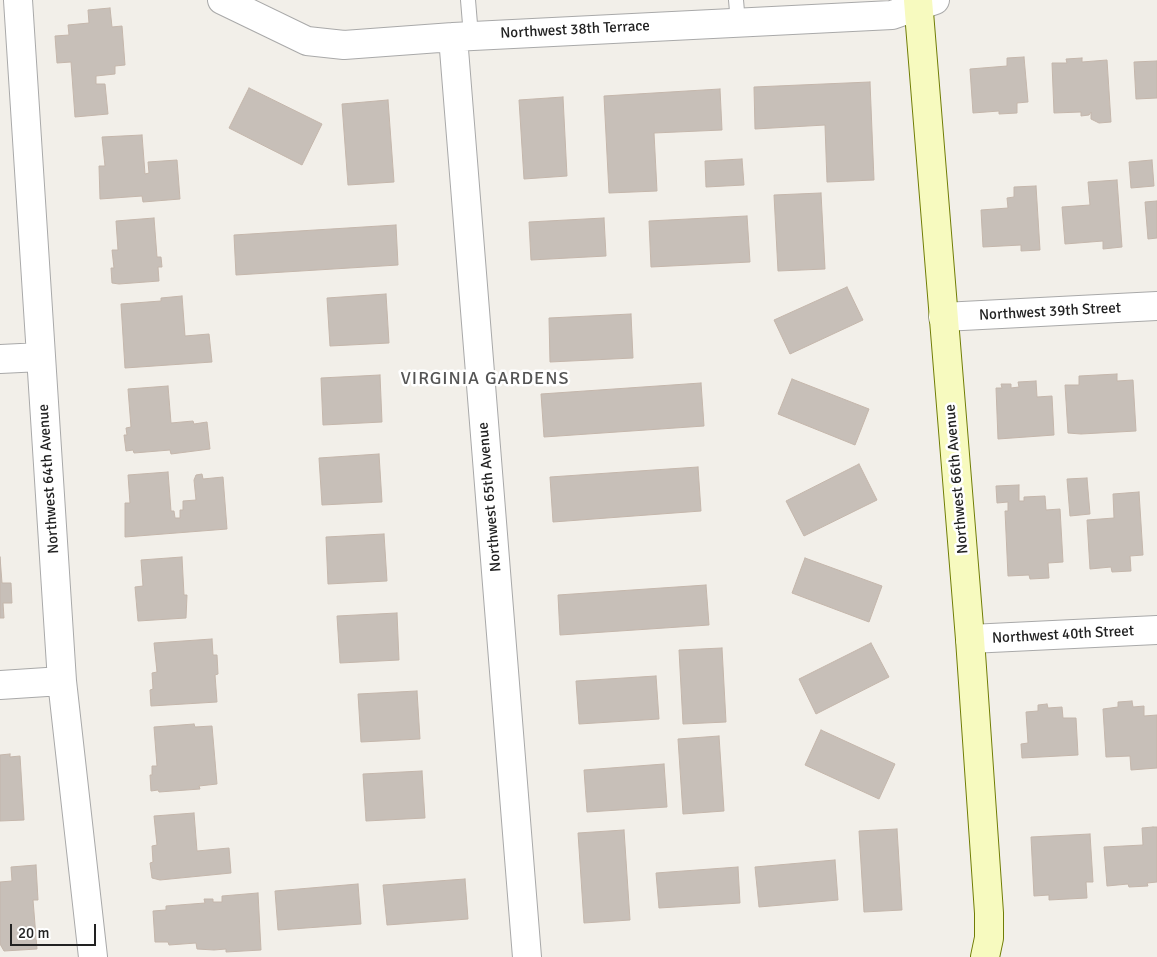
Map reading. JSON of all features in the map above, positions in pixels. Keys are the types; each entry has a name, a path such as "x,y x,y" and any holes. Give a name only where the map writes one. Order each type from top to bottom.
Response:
{"street":[{"name":"Northwest 64th Avenue","path":"18,0 62,681 93,957"},
{"name":"Northwest 38th Terrace","path":"222,0 307,41 344,45 737,11 892,15 923,2"},
{"name":"Northwest 66th Avenue","path":"923,2 944,317 970,640 989,912 989,938 985,957"},
{"name":"Northwest 65th Avenue","path":"462,36 527,957"},
{"name":"Northwest 39th Street","path":"944,317 1157,306"},
{"path":"0,359 41,357"},
{"name":"Northwest 40th Street","path":"970,640 1157,630"},
{"path":"0,685 62,681"}],"lane":[{"path":"462,36 468,0"}],"building":[{"path":"110,8 112,27 122,26 125,65 115,66 115,74 96,76 96,84 105,84 108,114 75,117 71,62 57,63 55,36 69,35 68,25 89,23 88,10"},
{"path":"1024,57 1028,102 1017,103 1017,113 999,114 999,111 973,113 970,69 1007,66 1007,58"},
{"path":"1082,58 1082,62 1107,60 1111,122 1099,123 1091,119 1091,112 1089,115 1081,116 1081,112 1054,113 1052,63 1067,63 1066,59"},
{"path":"1157,61 1157,98 1136,99 1134,62"},
{"path":"870,82 874,180 827,182 825,125 755,129 754,87"},
{"path":"249,88 322,124 302,165 229,128"},
{"path":"720,89 722,130 654,133 657,191 609,193 604,96"},
{"path":"563,97 567,176 524,179 519,100"},
{"path":"388,100 394,182 348,185 342,104"},
{"path":"142,135 145,174 149,173 148,162 177,160 180,199 143,202 142,196 100,199 99,166 105,166 102,137"},
{"path":"742,159 744,185 706,187 705,161"},
{"path":"1152,160 1154,186 1131,188 1129,162"},
{"path":"1117,180 1122,247 1103,249 1103,241 1065,244 1062,207 1090,205 1088,182"},
{"path":"1036,186 1040,250 1021,251 1021,245 983,247 981,210 1008,208 1007,198 1014,197 1014,187"},
{"path":"821,193 825,269 778,271 774,195"},
{"path":"1157,201 1157,238 1148,239 1145,202"},
{"path":"747,216 750,262 651,267 649,221"},
{"path":"154,218 157,257 161,257 162,267 158,267 159,281 112,283 111,268 114,268 112,250 118,250 116,221"},
{"path":"604,218 606,256 531,260 529,222"},
{"path":"396,225 398,265 236,275 234,235"},
{"path":"847,287 863,320 790,354 774,320"},
{"path":"386,294 389,343 330,346 327,298"},
{"path":"182,296 185,336 209,334 212,362 125,368 121,304 161,301 161,298"},
{"path":"631,314 633,358 550,362 549,318"},
{"path":"1117,374 1117,381 1133,380 1136,431 1068,433 1065,385 1079,385 1079,376"},
{"path":"380,375 382,422 323,425 321,378"},
{"path":"792,379 869,409 855,445 778,414"},
{"path":"1036,381 1037,397 1052,396 1054,435 998,439 996,388 1002,388 1001,384 1011,384 1011,388 1019,387 1018,382"},
{"path":"701,383 704,426 544,437 541,394"},
{"path":"168,386 171,423 193,421 194,424 207,422 210,449 171,454 170,450 134,453 133,450 126,451 124,435 127,435 126,428 131,427 128,389"},
{"path":"379,454 382,502 322,505 319,458"},
{"path":"859,464 877,500 804,536 786,501"},
{"path":"698,467 701,511 553,522 550,477"},
{"path":"168,472 171,511 174,511 175,518 180,518 180,510 183,510 183,501 196,500 194,480 196,475 202,474 203,479 223,477 227,529 125,537 125,503 130,503 128,475"},
{"path":"1087,478 1090,514 1070,516 1067,479"},
{"path":"1019,485 1019,501 1024,501 1024,497 1045,496 1046,510 1060,509 1063,562 1048,563 1049,578 1030,579 1029,575 1008,576 1005,511 1008,511 1008,502 997,503 996,486"},
{"path":"1139,492 1143,555 1130,556 1131,571 1112,572 1111,567 1090,569 1087,520 1114,518 1113,494"},
{"path":"384,534 387,581 328,584 326,537"},
{"path":"0,557 2,583 11,583 12,603 3,603 4,618 0,618"},
{"path":"182,557 184,595 187,595 186,618 138,621 135,587 143,586 141,560"},
{"path":"805,558 882,586 869,622 792,593"},
{"path":"706,585 709,625 560,635 558,595"},
{"path":"397,613 399,660 340,663 337,616"},
{"path":"212,639 213,655 217,655 218,674 215,675 217,702 151,706 152,673 157,672 154,643"},
{"path":"871,643 889,677 816,714 799,679"},
{"path":"722,648 726,722 683,724 679,650"},
{"path":"656,676 659,719 579,724 576,681"},
{"path":"417,691 420,739 361,742 358,694"},
{"path":"1132,701 1133,707 1144,706 1144,716 1157,715 1157,768 1131,770 1130,756 1106,757 1103,709 1118,707 1118,702"},
{"path":"1047,704 1048,708 1062,707 1063,718 1076,718 1078,755 1022,758 1021,744 1028,743 1026,712 1038,711 1038,705"},
{"path":"194,724 195,727 212,726 217,784 199,786 200,789 151,791 150,775 152,775 152,766 157,766 154,727"},
{"path":"821,730 895,764 879,799 805,765"},
{"path":"719,736 724,811 683,814 678,739"},
{"path":"10,754 10,757 20,756 24,820 0,821 0,755"},
{"path":"664,764 667,807 587,812 584,770"},
{"path":"422,771 425,818 366,821 363,774"},
{"path":"194,813 197,851 229,848 231,873 160,880 152,878 150,863 153,862 152,846 157,845 154,816"},
{"path":"1157,827 1157,882 1147,883 1148,886 1129,887 1128,884 1107,886 1104,847 1143,845 1142,828"},
{"path":"897,829 902,910 864,912 859,831"},
{"path":"624,830 630,920 584,923 578,833"},
{"path":"1090,834 1093,882 1086,882 1087,898 1049,900 1049,895 1034,896 1031,837"},
{"path":"835,860 838,900 759,907 755,867"},
{"path":"36,865 38,900 33,900 37,949 4,951 0,944 0,882 12,881 11,867"},
{"path":"738,867 740,903 659,908 656,873"},
{"path":"465,879 468,919 387,925 383,885"},
{"path":"358,884 361,924 278,930 275,891"},
{"path":"258,893 261,950 226,952 226,949 197,949 196,943 169,945 168,942 155,942 153,911 166,910 166,906 205,903 204,899 222,902 222,896"}],"district":[{"name":"VIRGINIA GARDENS","path":"485,379"}]}
